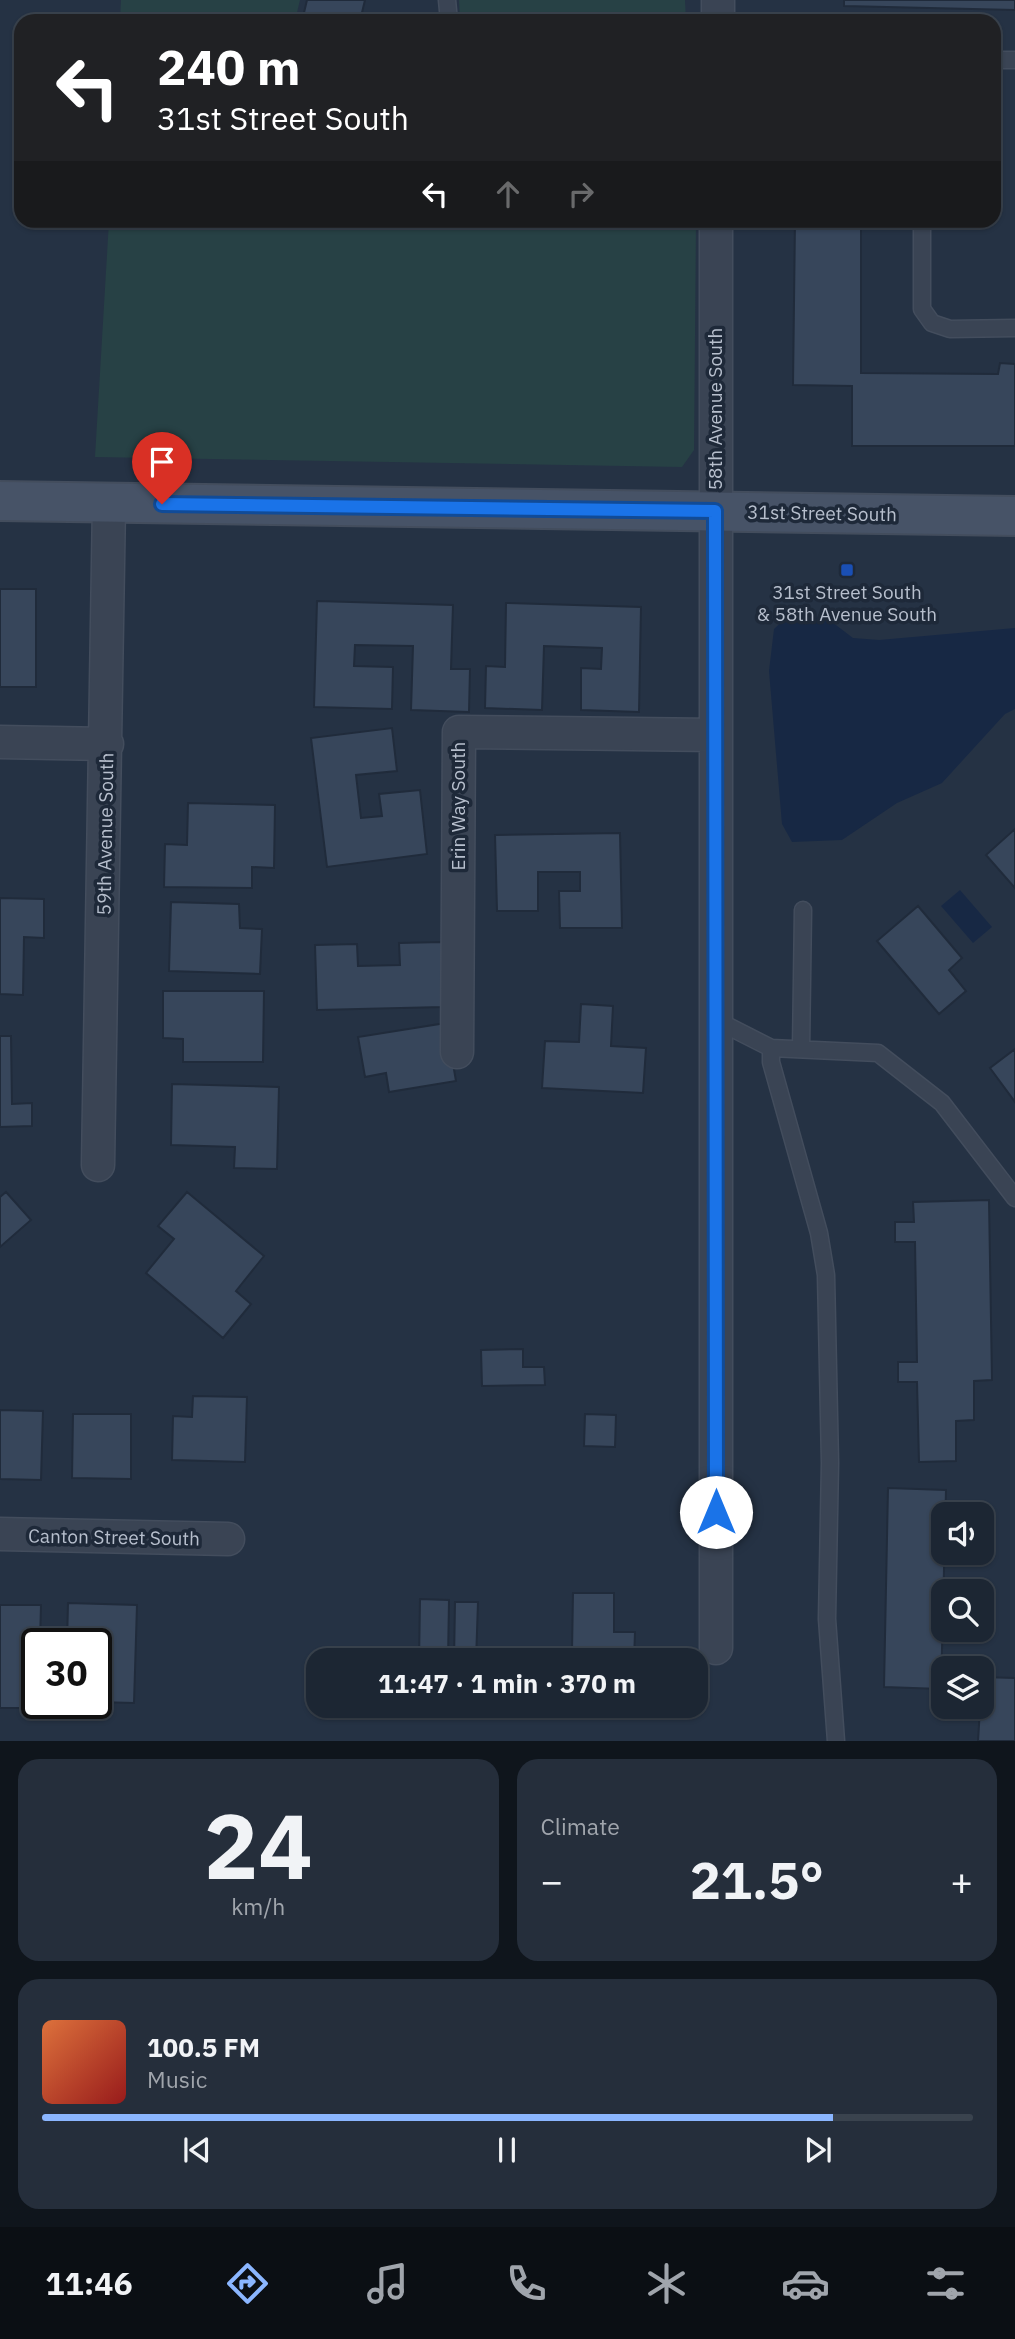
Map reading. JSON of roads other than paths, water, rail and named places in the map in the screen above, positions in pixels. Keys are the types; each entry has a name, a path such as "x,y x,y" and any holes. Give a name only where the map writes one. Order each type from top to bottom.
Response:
{"street":[{"name":"58th Avenue South","path":"716,228 716,1648"},
{"name":"31st Street South","path":"0,501 1015,516"},
{"name":"59th Avenue South","path":"98,1165 107,744 108,503"},
{"name":"Erin Way South","path":"457,1052 459,732 715,735"},
{"path":"0,742 107,744"},
{"name":"Canton Street South","path":"0,1534 228,1539"}],"lane":[{"path":"922,228 922,309 932,323 950,328 1015,328"},
{"path":"801,1049 803,910"},
{"path":"716,1020 771,1048 878,1053 942,1103 1015,1199"},
{"path":"771,1048 771,1062 820,1233 826,1275 830,1463 827,1619 836,1741"}],"water":[{"path":"793,611 832,622 853,638 879,640 1015,628 1015,709 1005,714 942,783 897,803 842,840 792,842 782,824 769,671 774,629"},
{"path":"960,890 992,927 973,943 941,906"}],"place":[{"name":"31st Street South & 58th Avenue South","path":"847,570"}]}
